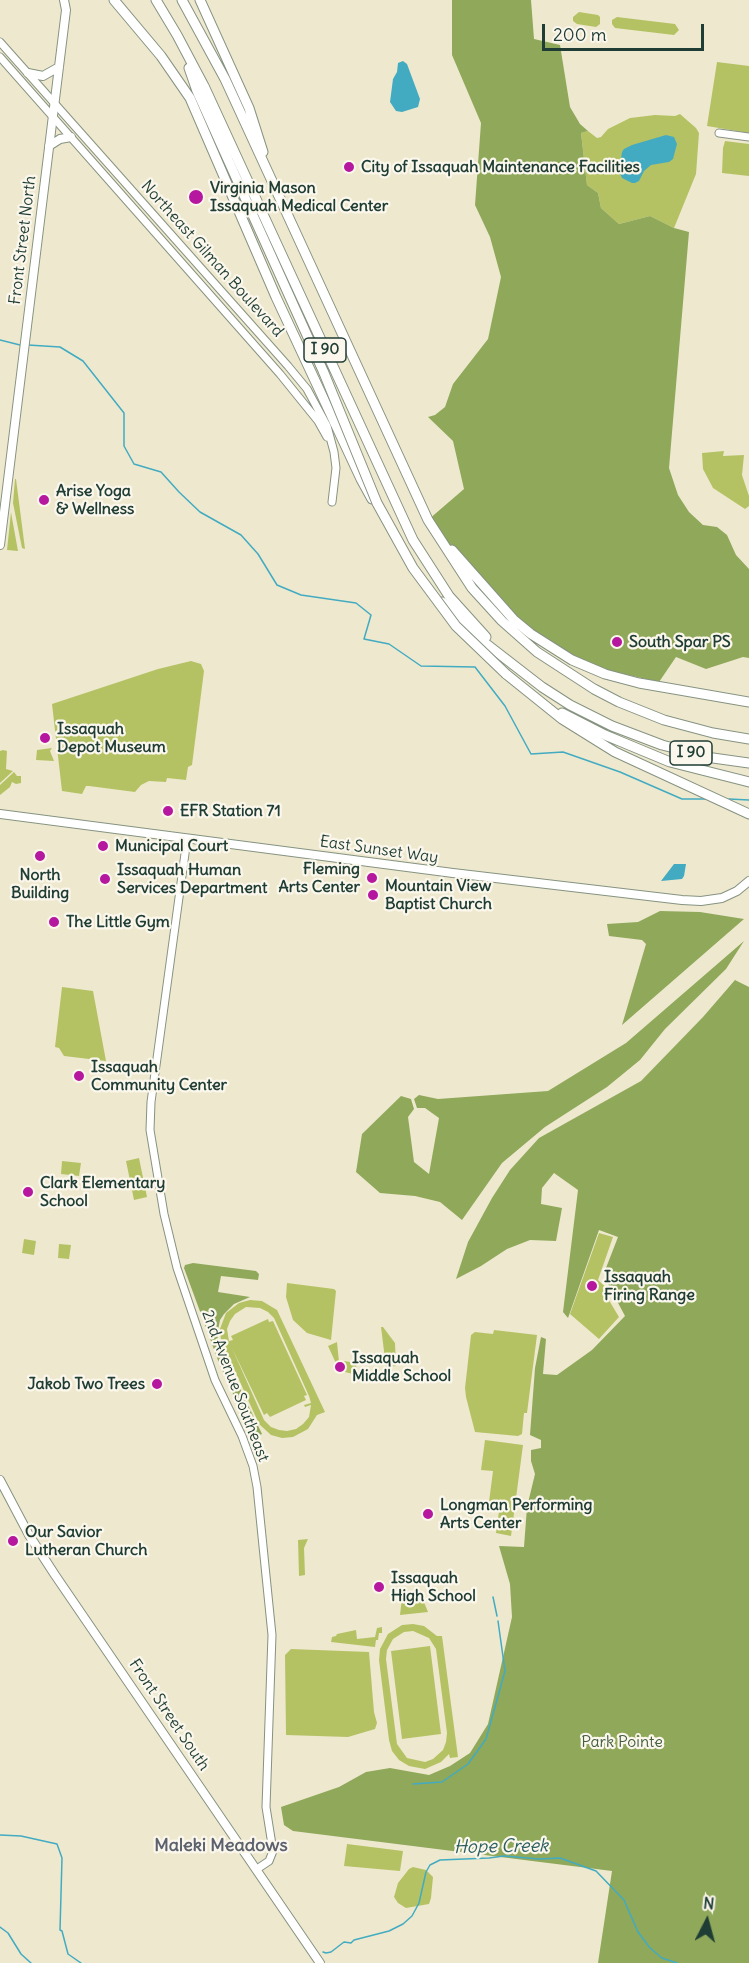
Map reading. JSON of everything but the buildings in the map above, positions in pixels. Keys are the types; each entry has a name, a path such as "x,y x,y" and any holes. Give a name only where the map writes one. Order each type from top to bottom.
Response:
{"highway":[{"path":"114,0 161,56 190,98 276,297 366,488 400,543 446,606 471,632 497,650"},
{"name":"I 90","path":"156,0 177,35 220,121 413,540 450,596 497,650 542,687 570,705 612,726 685,751 749,763"},
{"name":"I 90","path":"182,0 211,51 428,520 472,588 522,640 586,684 639,711 690,728 749,738"},
{"path":"200,0 249,108 274,186"},
{"path":"177,35 197,91 324,373 374,495 403,553 429,592 456,626 506,674 577,729 646,768 749,814"},
{"path":"428,520 457,557 503,607 553,645 603,669 749,700"},
{"path":"542,702 591,728 670,762 749,782"}],"main road":[{"name":"Front Street North","path":"0,545 55,104 66,10 64,0"},
{"name":"Front Street North","path":"66,10 72,0"},
{"path":"28,73 43,76 59,67"},
{"path":"49,146 60,139 71,137"},
{"name":"East Sunset Way","path":"0,814 682,900 701,901 722,898 732,894 749,881"},
{"name":"Front Street South","path":"0,1480 29,1535 55,1575 320,1963"}],"street":[{"name":"Northeast Gilman Boulevard","path":"0,42 288,366 315,404 327,426 336,468 332,502"},
{"name":"Northeast Gilman Boulevard","path":"0,57 280,374 318,421 332,444"},
{"path":"718,133 749,137"},
{"path":"166,246 175,238"},
{"path":"280,374 288,366"},
{"name":"2nd Avenue Southeast","path":"187,839 152,1092 150,1130 164,1215 175,1262 213,1375 235,1419 248,1452 257,1486 272,1627 266,1807 273,1851 269,1861 257,1869"}],"green space":[{"path":"452,0 531,0 534,39 560,45 570,107 580,124 588,131 581,133 587,185 598,193 601,208 619,224 650,216 674,228 689,232 669,468 678,495 689,512 703,525 717,527 727,535 736,555 749,569 749,658 743,657 706,669 676,657 659,682 611,671 584,661 534,632 485,588 428,520 464,489 453,441 428,417 435,415 445,407 453,384 488,339 501,277 490,237 475,205 481,123 452,55"},
{"path":"579,12 598,15 600,24 596,27 577,24 573,21 573,17"},
{"path":"617,17 675,24 679,30 674,35 615,28 612,20"},
{"path":"717,62 749,66 749,133 707,126"},
{"path":"680,114 699,133 696,174 674,228 650,216 619,224 601,208 598,193 587,185 581,133 588,131 597,138 608,129 630,118"},
{"path":"725,141 749,144 749,176 722,173"},
{"path":"724,451 723,456 744,455 742,475 749,496 749,506 745,509 713,488 703,469 702,453"},
{"path":"15,479 25,549 22,548 13,503"},
{"path":"11,512 12,518 18,551 7,550"},
{"path":"191,661 201,664 204,671 192,765 188,767 186,780 167,778 166,782 149,781 135,792 89,786 86,786 82,794 62,791 52,704 158,669"},
{"path":"52,748 50,751 54,761 36,760 37,750"},
{"path":"0,751 7,751 6,769 13,771 0,783"},
{"path":"14,772 17,776 21,776 21,783 12,782 10,787 0,795 0,785"},
{"path":"660,911 700,912 744,919 622,1025 646,944 642,940 609,936 607,924 638,922"},
{"path":"744,941 726,969 665,1029 640,1060 607,1087 545,1127 502,1163 462,1220 440,1202 415,1196 380,1193 356,1172 362,1134 401,1096 411,1099 414,1109 408,1117 414,1162 429,1174 439,1118 425,1108 417,1108 414,1099 419,1095 438,1099 548,1091 626,1043"},
{"name":"Park Pointe","path":"735,980 749,987 749,1963 598,1963 612,1871 293,1831 284,1825 281,1807 339,1787 366,1772 390,1768 429,1775 450,1766 470,1753 488,1724 512,1617 510,1584 499,1546 524,1547 527,1507 535,1474 531,1461 531,1450 541,1448 541,1440 530,1435 535,1368 541,1337 546,1339 543,1374 557,1375 592,1350 625,1316 607,1282 606,1268 618,1237 599,1230 568,1318 563,1312 578,1190 554,1173 542,1188 541,1204 562,1208 556,1241 530,1240 507,1249 456,1279 468,1242 510,1170 539,1138 641,1081"},
{"path":"62,987 93,991 106,1061 64,1056 59,1048 55,1047"},
{"path":"139,1158 147,1197 134,1200 126,1161"},
{"path":"62,1161 81,1163 79,1176 61,1174"},
{"name":"Issaquah Firing Range","path":"599,1233 613,1237 598,1280 611,1292 607,1297 619,1317 599,1339 570,1314"},
{"path":"24,1239 36,1241 34,1255 22,1253"},
{"path":"59,1244 71,1245 69,1259 58,1258"},
{"path":"193,1263 256,1271 259,1274 258,1280 221,1276 218,1292 250,1297 234,1304 224,1314 220,1320 217,1335 220,1347 262,1434 253,1438 219,1363 184,1268 185,1265"},
{"path":"287,1283 336,1291 331,1340 307,1333 293,1320 286,1297"},
{"path":"250,1300 262,1301 277,1310 325,1412 317,1415 308,1429 293,1437 282,1438 271,1435 259,1424 221,1340 220,1329 226,1313 239,1303","holes":["246,1307 260,1308 274,1318 309,1396 311,1403 304,1405 305,1407 311,1405 309,1417 296,1429 279,1430 271,1427 264,1420 232,1348 264,1415 267,1413 270,1417 306,1400 304,1396 307,1395 273,1321 269,1322 268,1319 231,1336 233,1340 229,1341 227,1329 235,1314"]},
{"path":"381,1327 395,1343 396,1366 386,1367"},
{"path":"494,1330 537,1335 527,1413 524,1413 522,1434 518,1436 475,1432 466,1397 471,1335 475,1332 493,1334"},
{"path":"337,1342 340,1372 328,1346"},
{"path":"344,1361 356,1363 357,1375 345,1372"},
{"path":"485,1440 523,1445 511,1536 496,1533 500,1504 489,1502 493,1471 481,1470"},
{"path":"308,1539 304,1548 305,1575 299,1576 298,1540"},
{"path":"421,1595 428,1612 400,1615 402,1598"},
{"path":"402,1625 424,1626 437,1636 442,1636 458,1757 450,1758 449,1754 441,1762 425,1769 409,1766 399,1760 392,1751 389,1740 379,1660 380,1649 388,1634","holes":["413,1631 429,1638 436,1649 447,1733 443,1750 433,1759 425,1762 407,1758 397,1744 386,1659 387,1650 393,1639 404,1632"]},
{"path":"382,1627 382,1633 379,1633 375,1647 331,1642 332,1637 337,1634 356,1630 357,1639 375,1637 377,1628"},
{"path":"430,1646 441,1734 402,1739 391,1651"},
{"path":"291,1649 369,1652 377,1723 375,1729 348,1737 286,1735 285,1655"},
{"path":"347,1844 403,1851 400,1871 344,1866"},
{"path":"413,1867 426,1870 433,1877 431,1898 429,1904 406,1908 394,1897 398,1883"}],"water":[{"path":"403,61 407,64 420,99 418,107 402,112 396,111 390,102 398,63"},
{"path":"666,135 674,137 677,144 673,159 669,162 651,165 635,183 622,178 619,171 624,149"},
{"path":"674,864 686,864 682,879 661,881"}],"waterway":[{"path":"0,340 20,345"},
{"path":"28,345 60,347 83,361 124,413 124,446 134,464 161,472 200,512 241,535 258,554 277,585 301,595 356,603 371,615 364,639 389,644 421,666 475,667 505,706 531,754 563,752 620,772 682,799 706,799"},
{"path":"729,799 749,800"},
{"path":"493,1597 497,1616"},
{"path":"413,1784 442,1782 468,1764 486,1739 505,1671 498,1621"},
{"name":"Hope Creek","path":"0,1835 21,1836 57,1844 62,1858 60,1930 68,1954 81,1963"},
{"name":"Hope Creek","path":"323,1952 331,1952 344,1942 351,1943 403,1924 412,1916 419,1903 426,1872 430,1865 440,1860 504,1856 560,1858 596,1871 624,1900 638,1932 650,1948 662,1958 677,1963"},
{"path":"0,1927 8,1933 21,1954 31,1963"}],"place":[{"name":"City of Issaquah Maintenance Facilities","path":"349,167"},
{"name":"Virginia Mason Issaquah Medical Center","path":"196,197"},
{"name":"Arise Yoga & Wellness","path":"44,500"},
{"name":"South Spar PS","path":"617,642"},
{"name":"Issaquah Depot Museum","path":"45,738"},
{"name":"EFR Station 71","path":"168,811"},
{"name":"Municipal Court","path":"103,846"},
{"name":"North Building","path":"40,856"},
{"name":"Fleming Arts Center","path":"372,878"},
{"name":"Issaquah Human Services Department","path":"105,879"},
{"name":"Mountain View Baptist Church","path":"373,895"},
{"name":"The Little Gym","path":"54,922"},
{"name":"Issaquah Community Center","path":"79,1076"},
{"name":"Clark Elementary School","path":"28,1192"},
{"name":"Issaquah Firing Range","path":"592,1286"},
{"name":"Issaquah Middle School","path":"340,1367"},
{"name":"Jakob Two Trees","path":"157,1384"},
{"name":"Longman Performing Arts Center","path":"428,1514"},
{"name":"Our Savior Lutheran Church","path":"13,1541"},
{"name":"Issaquah High School","path":"379,1587"}],"district":[{"name":"Maleki Meadows","path":"221,1846"}]}
